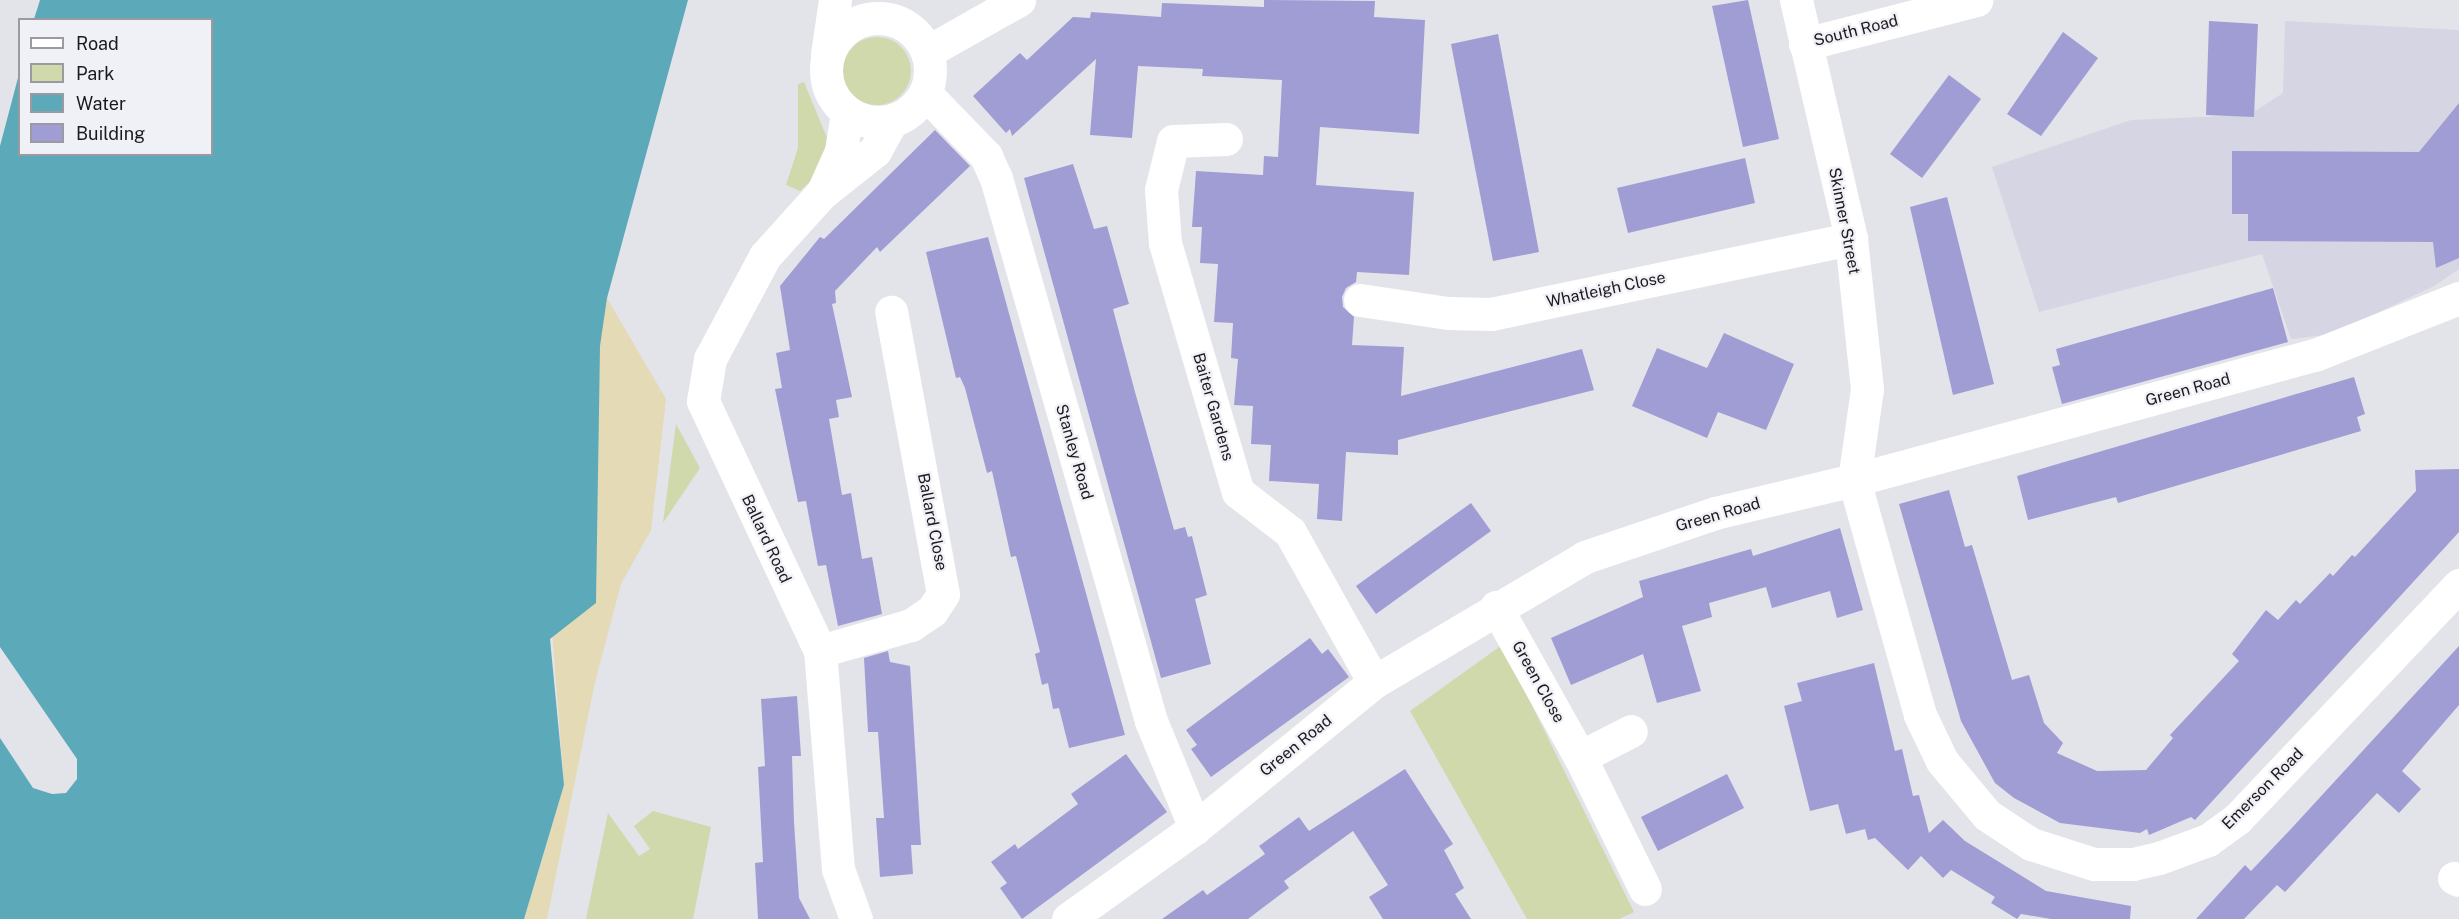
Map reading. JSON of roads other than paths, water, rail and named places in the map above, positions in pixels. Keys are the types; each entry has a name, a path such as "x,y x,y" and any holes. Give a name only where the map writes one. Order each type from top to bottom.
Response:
{"street":[{"path":"835,0 826,62 831,93 847,113 867,122 891,122 907,113 925,93 930,66 921,43 888,0"},
{"path":"921,43 1019,0"},
{"name":"Skinner Street","path":"1796,0 1851,239 1867,389 1854,480"},
{"name":"South Road","path":"1805,44 1976,0"},
{"path":"826,62 841,33 854,23 886,18 921,43"},
{"name":"Stanley Road","path":"925,93 986,156 996,178 1151,722 1195,828"},
{"name":"Ballard Road","path":"822,193 841,151 847,113"},
{"name":"Ballard Road","path":"856,919 838,869 820,651 703,401 710,359 765,256 822,193 875,151 891,122"},
{"name":"Baiter Gardens","path":"1226,139 1173,141 1161,190 1165,243 1238,492 1290,532 1374,682"},
{"name":"Whatleigh Close","path":"1360,300 1448,314 1491,314 1851,239"},
{"name":"Green Road","path":"1075,917 1195,828 1374,682 1496,607 1585,557 1715,513 1854,480 2315,355 2455,301"},
{"name":"Ballard Close","path":"820,651 911,625 932,611 943,594 944,581 891,312"},
{"name":"Emerson Road","path":"1854,480 1920,715 1942,761 1972,801 2008,831 2076,861 2133,864 2159,858 2224,831 2459,585"},
{"name":"Green Close","path":"1496,607 1580,757 1645,889"},
{"path":"1580,757 1631,731"}],"water":[{"path":"0,0 688,0 607,298 600,346 596,603 550,639 564,785 524,919 0,919"}]}
